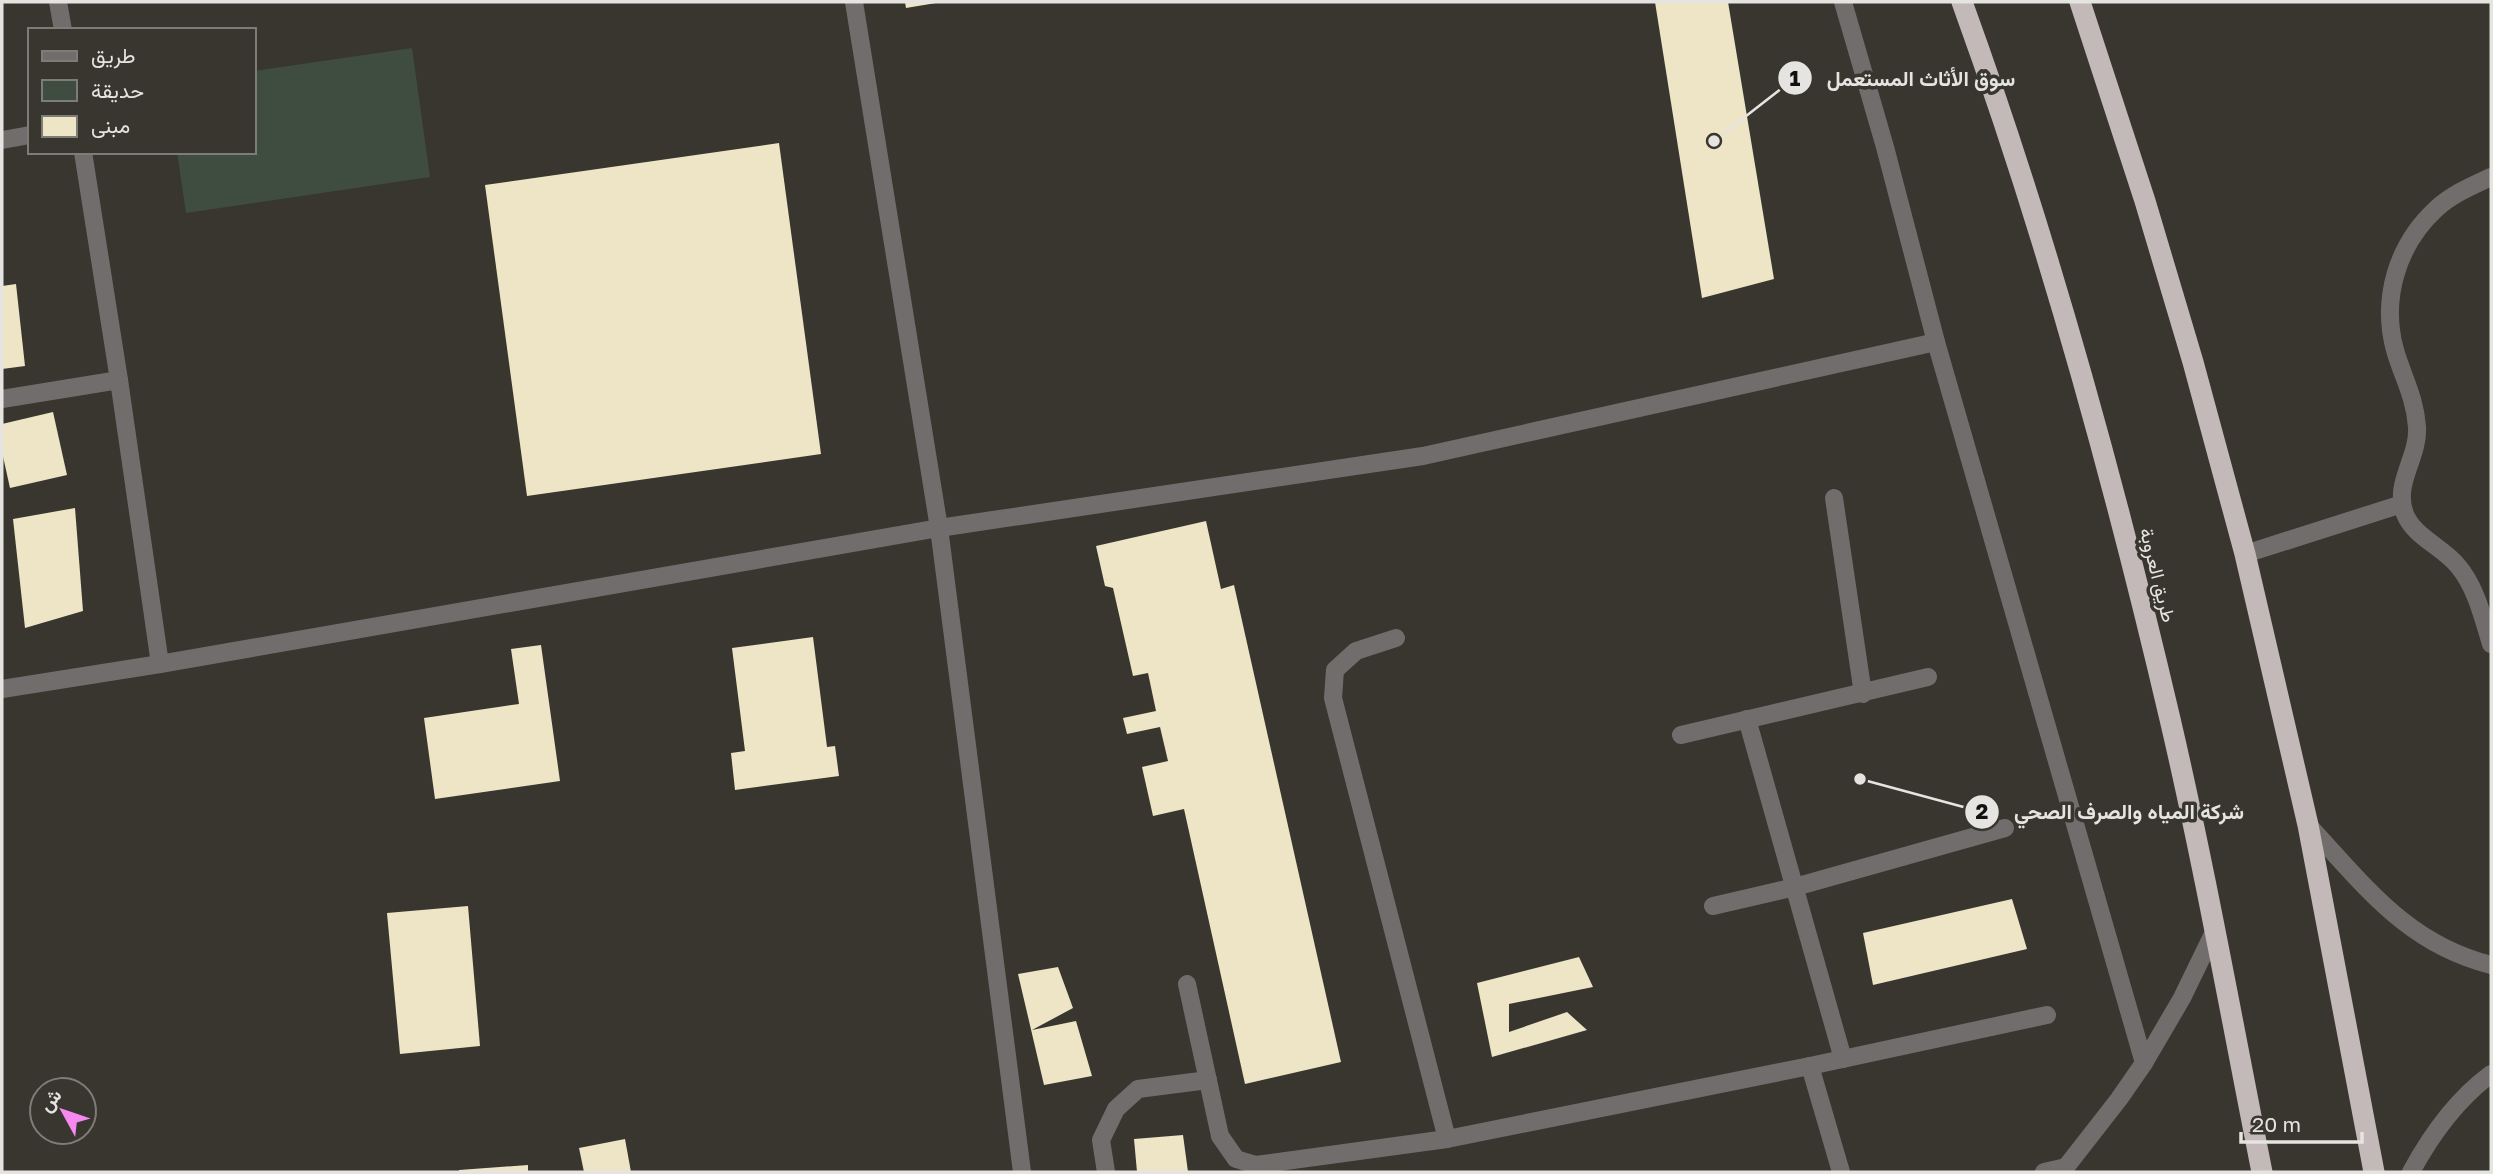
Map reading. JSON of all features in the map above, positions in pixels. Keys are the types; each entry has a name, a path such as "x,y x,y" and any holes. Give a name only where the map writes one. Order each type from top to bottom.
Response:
{"highway":[{"name":"طريق العروبة","path":"1962,2 2030,206 2124,533 2171,721 2262,1172"},
{"path":"2080,2 2145,201 2186,338 2245,554 2308,825 2374,1172"}],"street":[{"path":"58,2 63,28"},
{"path":"854,2 939,527 1023,1172"},
{"path":"1843,2 1885,147 1936,342 2144,1063"},
{"path":"2,140 28,135"},
{"path":"83,154 160,664"},
{"path":"2491,177 2455,194 2421,224 2399,262 2390,305 2395,350 2414,400 2417,432 2416,448 2401,490 2402,505 2415,530 2441,548 2459,567 2473,589 2491,644"},
{"path":"2,689 160,664 939,527 1423,456 1936,342"},
{"path":"2,399 119,380"},
{"path":"1834,498 1863,694"},
{"path":"2245,554 2402,505"},
{"path":"1396,638 1356,651 1335,670 1333,698 1447,1139"},
{"path":"1681,735 1928,677"},
{"path":"1747,719 1843,1059"},
{"path":"2308,825 2392,914 2416,933 2469,960 2491,965"},
{"path":"1713,906 1795,887 2005,828"},
{"path":"2044,1172 2071,1170 2144,1063 2182,998 2215,930"},
{"path":"1187,984 1220,1136 1236,1159 1255,1165 1447,1139 2047,1015"},
{"path":"1810,1066 1842,1172"},
{"path":"2411,1172 2431,1138 2455,1108 2491,1074"},
{"path":"1105,1172 1101,1140 1116,1108 1138,1089 1208,1080"}],"green space":[{"path":"412,48 430,177 186,213 177,154 256,154 256,71"}],"building":[{"path":"905,2 936,2 936,3 906,8"},
{"path":"1655,2 1728,2 1774,279 1702,298"},
{"path":"779,143 821,454 527,496 485,185"},
{"path":"16,284 25,366 2,369 2,286"},
{"path":"53,412 67,475 10,488 2,452 2,424"},
{"path":"75,508 83,611 25,628 13,519"},
{"path":"1206,521 1221,589 1234,585 1341,1062 1245,1084 1184,809 1153,816 1142,767 1168,761 1160,727 1127,734 1123,718 1156,711 1148,673 1133,676 1113,588 1105,586 1096,546"},
{"path":"813,637 827,747 835,746 839,776 735,790 731,753 745,751 732,648"},
{"path":"541,645 560,781 435,799 424,718 519,704 511,649"},
{"path":"2012,899 2027,949 1873,985 1863,933"},
{"path":"468,906 480,1046 400,1054 387,913"},
{"path":"1579,957 1593,987 1509,1004 1509,1032 1567,1012 1587,1030 1492,1057 1477,983"},
{"path":"1058,967 1073,1008 1032,1030 1076,1021 1092,1076 1044,1085 1018,974"},
{"path":"1183,1135 1188,1172 1137,1172 1134,1139"},
{"path":"625,1139 631,1172 584,1172 579,1148"},
{"path":"528,1165 528,1172 459,1172 459,1170"}],"place":[{"name":"سوق الأثاث المستعمل","path":"1714,141"},
{"name":"شركة المياه والصرف الصحي","path":"1860,779"}]}
